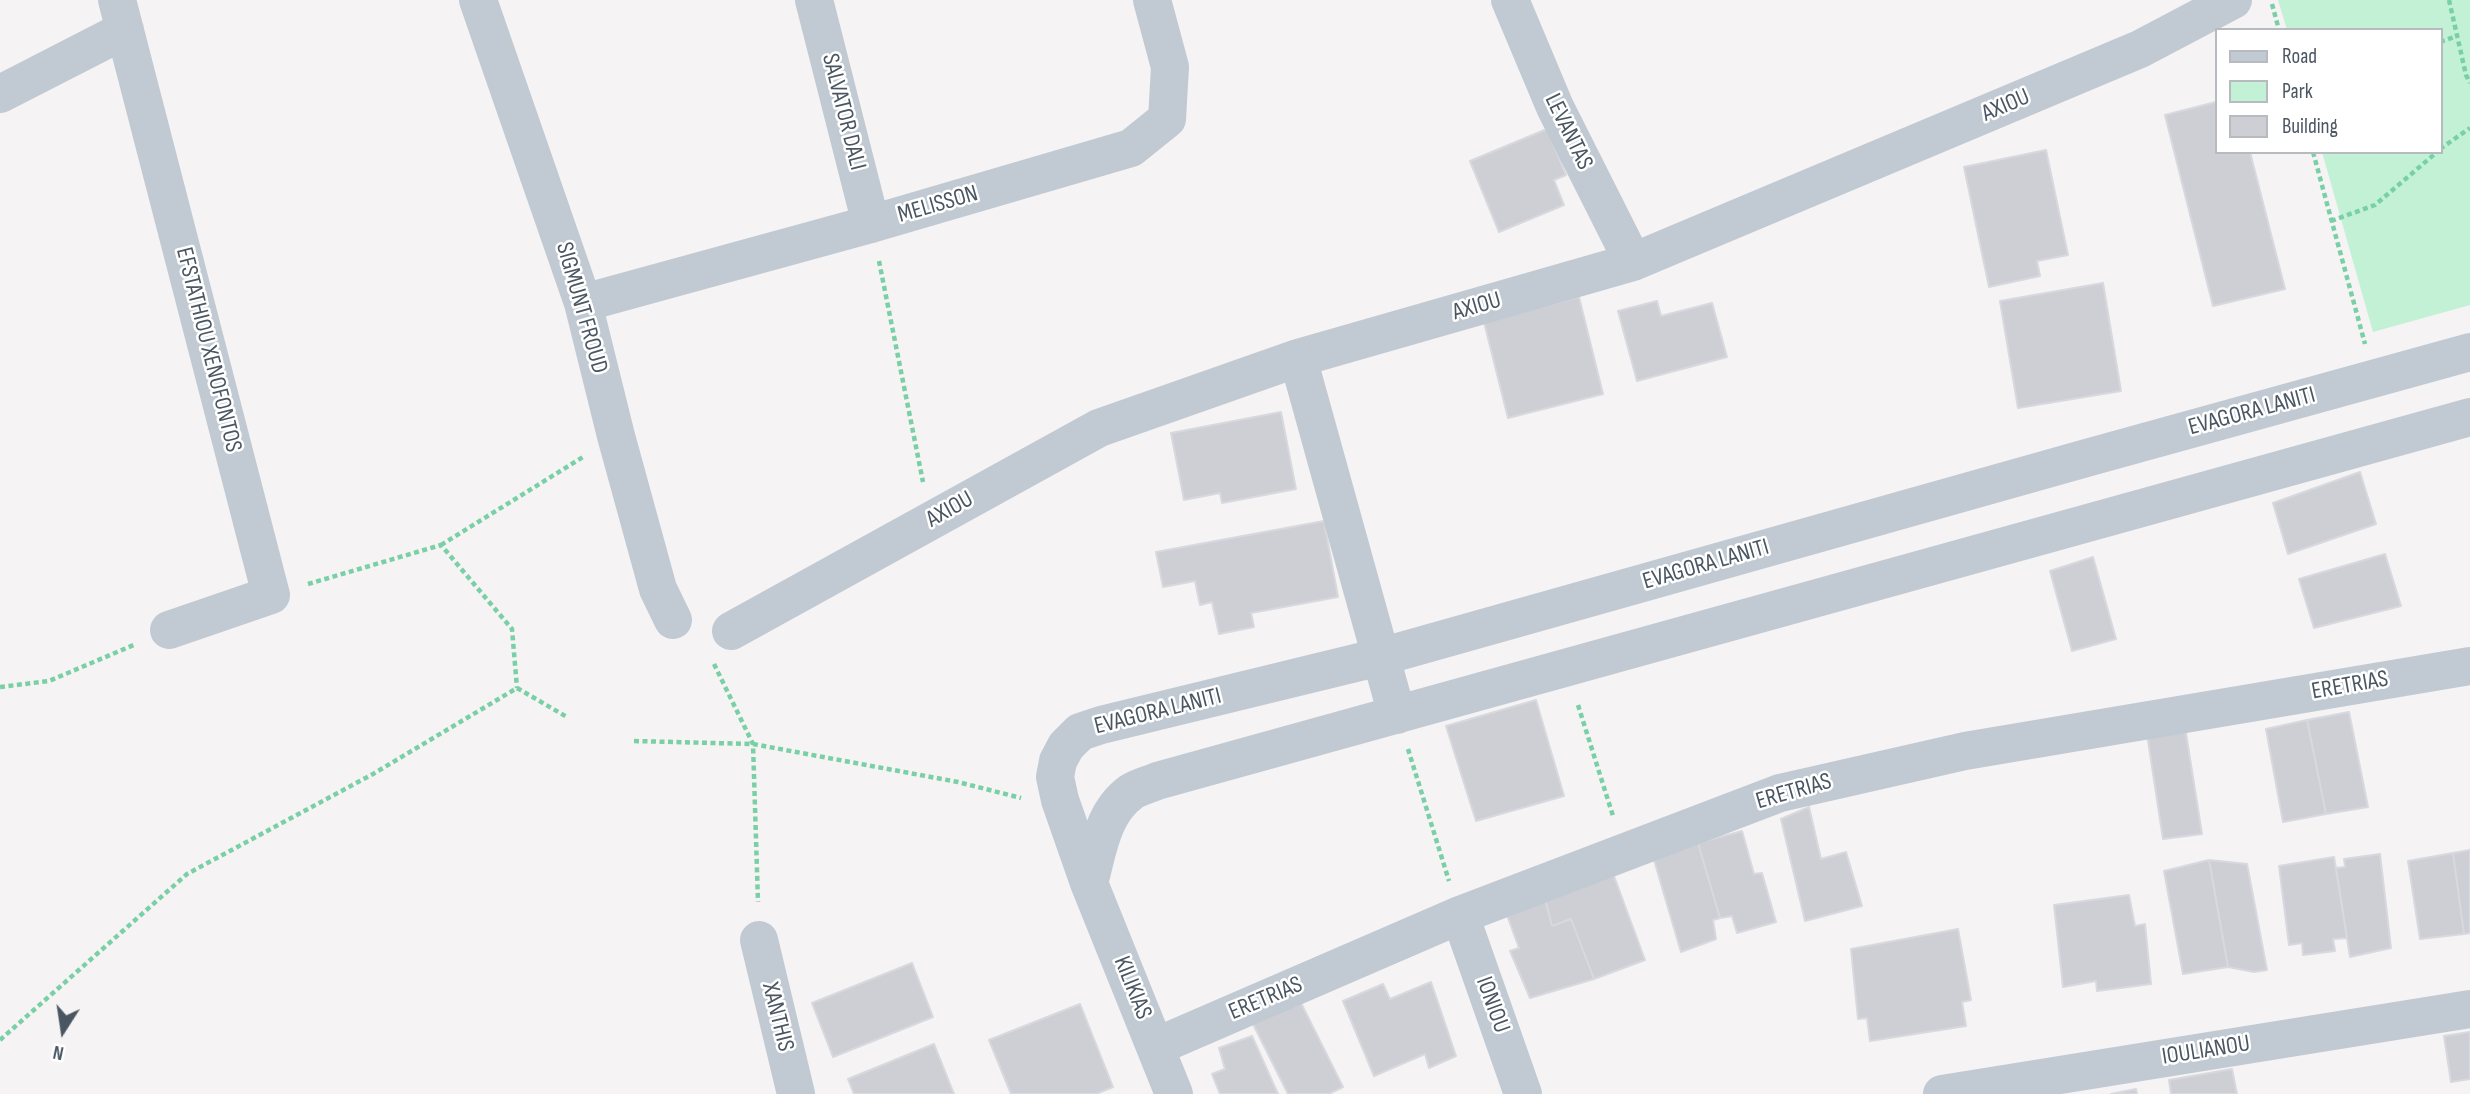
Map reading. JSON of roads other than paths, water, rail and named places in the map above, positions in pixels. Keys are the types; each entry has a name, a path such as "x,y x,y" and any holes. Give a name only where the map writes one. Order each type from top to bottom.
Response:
{"street":[{"name":"SIGMUNT FROUD","path":"478,0 583,303 658,589 673,620"},
{"name":"SALVATOR DALI","path":"814,0 872,224"},
{"name":"MELISSON","path":"583,303 872,224 1130,148 1167,119 1170,67 1152,0"},
{"name":"LEVANTAS","path":"1510,0 1555,107 1633,262"},
{"name":"AXIOU","path":"721,644 931,521 1099,428 1297,358 1633,262 2140,49 2233,0"},
{"path":"0,94 121,15"},
{"name":"EFSTATHIOU XENOFONTOS","path":"121,15 271,595 169,630"},
{"name":"EVAGORA LANITI","path":"1089,883 1060,800 1055,777 1058,761 1066,746 1080,732 1380,657 2470,352"},
{"path":"1297,358 1397,715"},
{"path":"1089,883 1107,820 1116,806 1132,791 1157,781 2470,416"},
{"name":"ERETRIAS","path":"1155,1047 1460,915 1780,793 1965,751 2470,666"},
{"name":"KILIKIAS","path":"1089,883 1174,1094"},
{"name":"IONIOU","path":"1460,915 1523,1094"},
{"name":"XANTHIS","path":"759,940 796,1094"},
{"name":"IOULIANOU","path":"1942,1094 2470,1009"}]}
